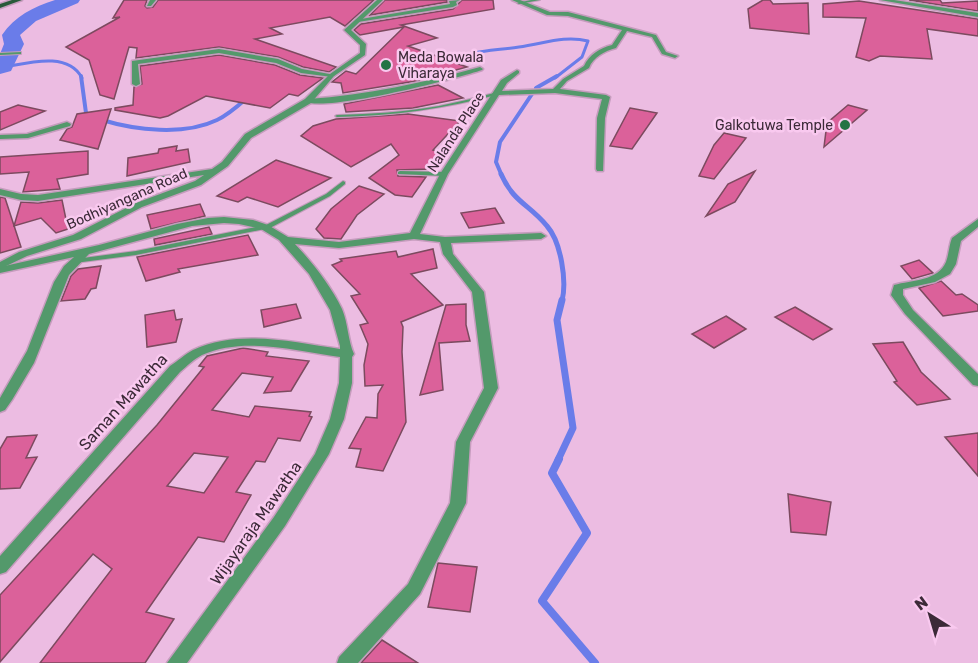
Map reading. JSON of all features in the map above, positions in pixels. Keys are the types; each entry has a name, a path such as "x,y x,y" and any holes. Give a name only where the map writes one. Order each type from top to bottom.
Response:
{"main road":[{"path":"0,4 7,0"},
{"path":"0,4 19,0"}],"street":[{"path":"358,20 380,0"},
{"path":"358,20 453,5 451,2 457,0"},
{"path":"883,0 978,15"},
{"path":"517,1 549,14 568,14 654,36 664,52 675,56"},
{"name":"Bodhiyangana Road","path":"0,268 23,254 76,237 139,206 198,183 225,164 248,136 308,101 332,75 363,54 363,44 347,30 358,20"},
{"path":"555,91 565,80 587,67 587,64 603,49 614,47 625,30"},
{"path":"136,84 134,62 219,51 278,61 300,71 332,75"},
{"path":"308,101 352,99 411,89 480,69"},
{"path":"498,93 504,82 517,72"},
{"name":"Nalanda Place","path":"414,236 444,174 498,93 555,91 606,97 601,118 600,169"},
{"path":"0,137 28,136 67,124"},
{"path":"0,192 21,198 38,198 214,170"},
{"name":"Wijayaraja Mawatha","path":"0,268 88,251 196,224 238,220 268,227 289,240 332,296 348,354 343,402 327,446 298,496 176,663"},
{"path":"978,222 957,240 955,260 940,279 898,287 897,296 909,312 978,382"},
{"path":"289,240 339,244 414,236 445,240 540,236"},
{"path":"346,663 414,589 458,502 463,442 491,388 478,292 448,254 445,240"},
{"path":"0,406 10,394 49,315 58,280 75,261 88,251"},
{"name":"Saman Mawatha","path":"0,567 175,369 198,352 225,343 266,343 348,354"}],"lane":[{"path":"517,1 538,0"},
{"path":"0,54 20,53"},
{"path":"338,116 410,114 451,107 498,93"},
{"path":"400,173 444,174"},
{"path":"75,261 136,253 268,227 328,195 343,183"}],"building":[{"path":"124,0 147,0 145,6 147,8 153,7 158,0 374,0 345,26 330,17 270,28 282,34 255,39 336,67 329,72 303,67 278,57 219,47 136,58 137,48 129,47 114,99 100,95 89,60 66,47 120,17 113,18"},
{"path":"385,0 447,0 447,2 370,15"},
{"path":"462,0 493,0 494,9 401,25 437,38 408,46 467,67 416,81 343,93 341,83 332,82 346,71 356,74 404,27 360,35 354,30 361,24 453,9"},
{"path":"763,0 770,0 773,4 808,3 809,34 750,28 748,9"},
{"path":"909,0 940,0 942,3 978,1 978,11"},
{"path":"859,1 978,19 978,36 927,29 932,59 880,56 869,61 856,57 866,18 823,17 823,4"},
{"path":"219,55 275,65 300,75 323,78 298,96 289,94 270,108 206,96 160,118 115,110 115,108 133,105 134,87 142,84 140,66"},
{"path":"438,85 463,98 413,108 346,112 344,104"},
{"path":"18,105 45,111 0,130 0,112"},
{"path":"848,105 867,110 824,147 827,123"},
{"path":"630,108 657,113 632,149 610,146"},
{"path":"111,109 98,149 60,140 67,129 72,127 77,114"},
{"path":"408,114 460,121 433,150 444,153 432,169 397,170 398,176 426,177 412,197 395,195 369,178 399,155 391,144 351,167 301,136 313,126 336,119"},
{"path":"724,133 746,138 714,179 699,176 714,145"},
{"path":"177,146 176,151 188,149 190,162 127,176 128,158 158,153 159,149"},
{"path":"88,151 88,174 57,179 60,189 23,192 29,172 0,174 0,157"},
{"path":"276,160 331,178 278,207 247,197 238,202 217,196"},
{"path":"755,171 735,202 706,216 728,184"},
{"path":"359,186 384,194 357,215 341,239 324,238 316,229 331,209"},
{"path":"0,197 5,198 21,247 0,253"},
{"path":"62,200 68,229 56,233 41,218 14,226 21,202 38,203"},
{"path":"200,204 205,216 151,229 147,215"},
{"path":"495,208 504,223 469,228 461,213"},
{"path":"209,227 212,234 155,245 154,239"},
{"path":"248,235 258,255 178,269 180,272 146,281 137,257"},
{"path":"433,249 437,268 411,274 443,305 401,322 406,422 383,471 356,467 361,449 349,448 366,417 377,418 378,394 383,385 365,386 364,365 368,344 360,325 368,323 351,296 360,294 332,265 342,261 340,259 396,251 398,257"},
{"path":"919,260 933,273 912,279 901,266"},
{"path":"101,266 96,288 91,289 85,299 61,301 71,276 78,269"},
{"path":"941,281 956,295 962,294 978,305 978,311 943,316 919,288"},
{"path":"296,304 301,318 264,327 261,310"},
{"path":"466,304 466,325 470,341 439,343 443,390 420,395 446,305"},
{"path":"795,307 832,329 813,340 775,317"},
{"path":"174,310 176,320 182,319 176,342 147,347 145,315"},
{"path":"726,316 746,329 714,348 692,334"},
{"path":"903,342 921,372 950,399 917,405 894,382 897,381 873,344"},
{"path":"243,348 268,352 266,356 309,361 291,391 264,393 273,377 242,373 212,410 249,417 255,406 311,412 309,416 312,417 300,441 278,438 265,462 256,461 236,492 251,495 224,542 198,537 146,612 174,619 145,663 40,663 112,569 93,554 0,662 0,595 157,425 204,367 199,366 207,356","holes":["194,453 228,457 204,493 167,486"]},
{"path":"978,433 978,476 945,437"},
{"path":"37,435 26,458 37,457 20,488 0,489 0,449 7,437"},
{"path":"788,494 831,502 826,535 791,532"},
{"path":"438,563 477,567 470,612 428,607"},
{"path":"382,640 418,663 361,663"}],"waterway":[{"path":"0,68 4,67 14,44 11,35 22,22 72,0"},
{"path":"441,63 470,54 554,41 570,39 588,41 582,57 555,78"},
{"path":"4,67 36,62 57,62 67,64 81,77"},
{"path":"536,88 557,76"},
{"path":"81,77 86,113 92,116"},
{"path":"502,176 496,162 500,142 532,94"},
{"path":"102,120 144,129 190,128 221,118 247,98"},
{"path":"502,176 511,191 552,233 562,262 564,283 562,301"},
{"path":"558,460 573,428 557,320 562,300"},
{"path":"559,459 552,473 587,533 542,601 595,663"}],"place":[{"name":"Meda Bowala Viharaya","path":"386,65"},
{"name":"Galkotuwa Temple","path":"845,125"}]}
